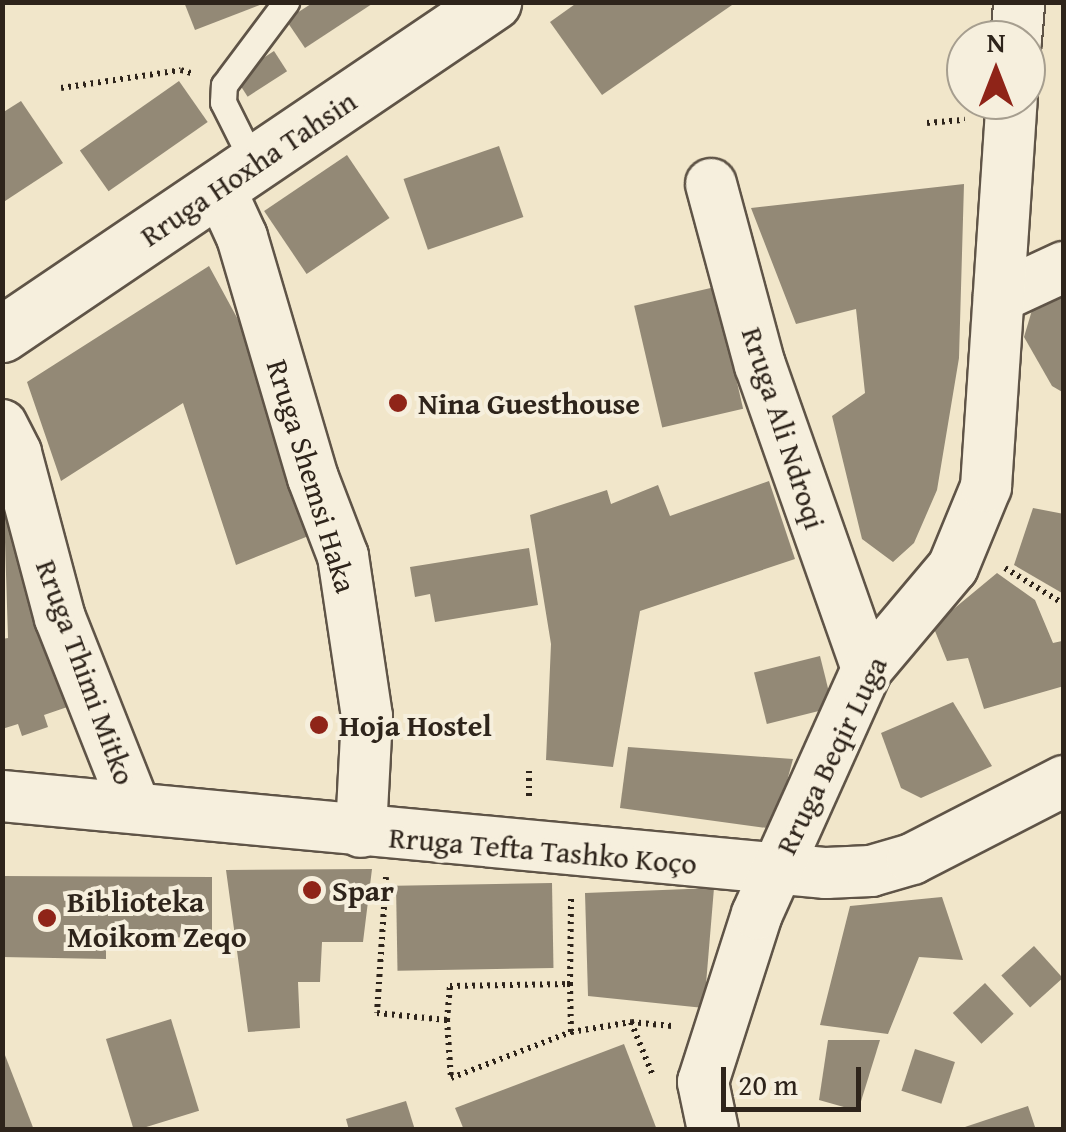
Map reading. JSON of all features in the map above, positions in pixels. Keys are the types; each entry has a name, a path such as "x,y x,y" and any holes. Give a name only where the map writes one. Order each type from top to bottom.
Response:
{"main road":[{"name":"Rruga Hoxha Tahsin","path":"2,334 492,2"}],"street":[{"name":"Rruga Beqir Luga","path":"712,1130 703,1082 775,872 868,669 966,543 986,488 1011,120"},
{"name":"Rruga Shemsi Haka","path":"236,176 242,237 312,478 343,556 367,716 361,832"},
{"name":"Rruga Ali Ndroqi","path":"711,184 760,365 868,669"},
{"path":"999,297 1064,267"},
{"name":"Rruga Thimi Mitko","path":"2,425 16,454 60,618 134,804"},
{"name":"Rruga Tefta Tashko Koço","path":"2,796 134,804 361,832 775,872 871,871 912,860 1064,780"}],"lane":[{"path":"236,176 223,102 224,84 286,2"}],"path":[{"path":"61,88 181,70 224,84"},
{"path":"966,543 1064,604"},
{"path":"571,852 571,1032"},
{"path":"386,887 377,1013 446,1020"},
{"path":"570,984 450,986 446,1020 451,1078 571,1032 632,1022 720,1031"}],"building":[{"path":"184,2 265,2 265,3 195,30"},
{"path":"314,2 375,2 305,48 286,20"},
{"path":"578,2 732,5 602,95 550,22"},
{"path":"274,51 287,71 248,97 235,77"},
{"path":"179,81 208,122 109,191 80,150"},
{"path":"21,101 63,163 2,203 2,113"},
{"path":"499,146 523,217 428,250 404,179"},
{"path":"347,155 389,218 307,274 264,211"},
{"path":"964,184 959,358 937,490 914,543 893,562 862,539 832,416 865,393 856,309 796,324 751,208"},
{"path":"209,266 261,362 311,535 236,565 183,403 61,481 27,382"},
{"path":"1064,286 1064,393 1052,386 1024,337 1035,300"},
{"path":"715,287 743,409 662,427 634,306"},
{"path":"2,446 79,703 44,715 48,727 22,736 18,724 2,729 2,639 8,638"},
{"path":"769,481 795,559 640,611 613,767 546,760 551,644 530,515 607,490 611,504 658,485 670,516"},
{"path":"1033,508 1064,514 1062,593 1014,565"},
{"path":"529,548 538,605 435,622 430,594 415,597 410,567"},
{"path":"997,573 1035,600 1053,643 1062,641 1064,686 984,709 968,658 947,661 933,626"},
{"path":"820,656 833,707 767,724 754,672"},
{"path":"953,702 992,766 921,798 901,788 881,733"},
{"path":"628,747 793,759 774,829 620,808"},
{"path":"372,869 363,942 322,942 320,982 298,982 300,1028 248,1032 226,870"},
{"path":"2,876 212,877 212,937 106,938 106,959 2,957"},
{"path":"552,883 553,968 398,971 396,886"},
{"path":"714,888 704,1008 588,996 585,893"},
{"path":"942,897 963,960 919,957 888,1034 820,1025 850,906"},
{"path":"1034,946 1063,978 1030,1007 1001,975"},
{"path":"985,983 1014,1014 981,1044 953,1013"},
{"path":"171,1019 199,1111 134,1130 106,1039"},
{"path":"828,1040 880,1040 858,1111 819,1100"},
{"path":"624,1044 657,1130 464,1130 455,1108"},
{"path":"915,1049 955,1062 941,1104 901,1091"},
{"path":"3,1050 34,1130 2,1130"},
{"path":"406,1101 415,1130 349,1130 346,1119"},
{"path":"1028,1106 1036,1130 959,1130 959,1129"}],"place":[{"name":"Nina Guesthouse","path":"398,403"},
{"name":"Hoja Hostel","path":"319,725"},
{"name":"Spar","path":"312,890"},
{"name":"Biblioteka Moikom Zeqo","path":"47,918"}]}
